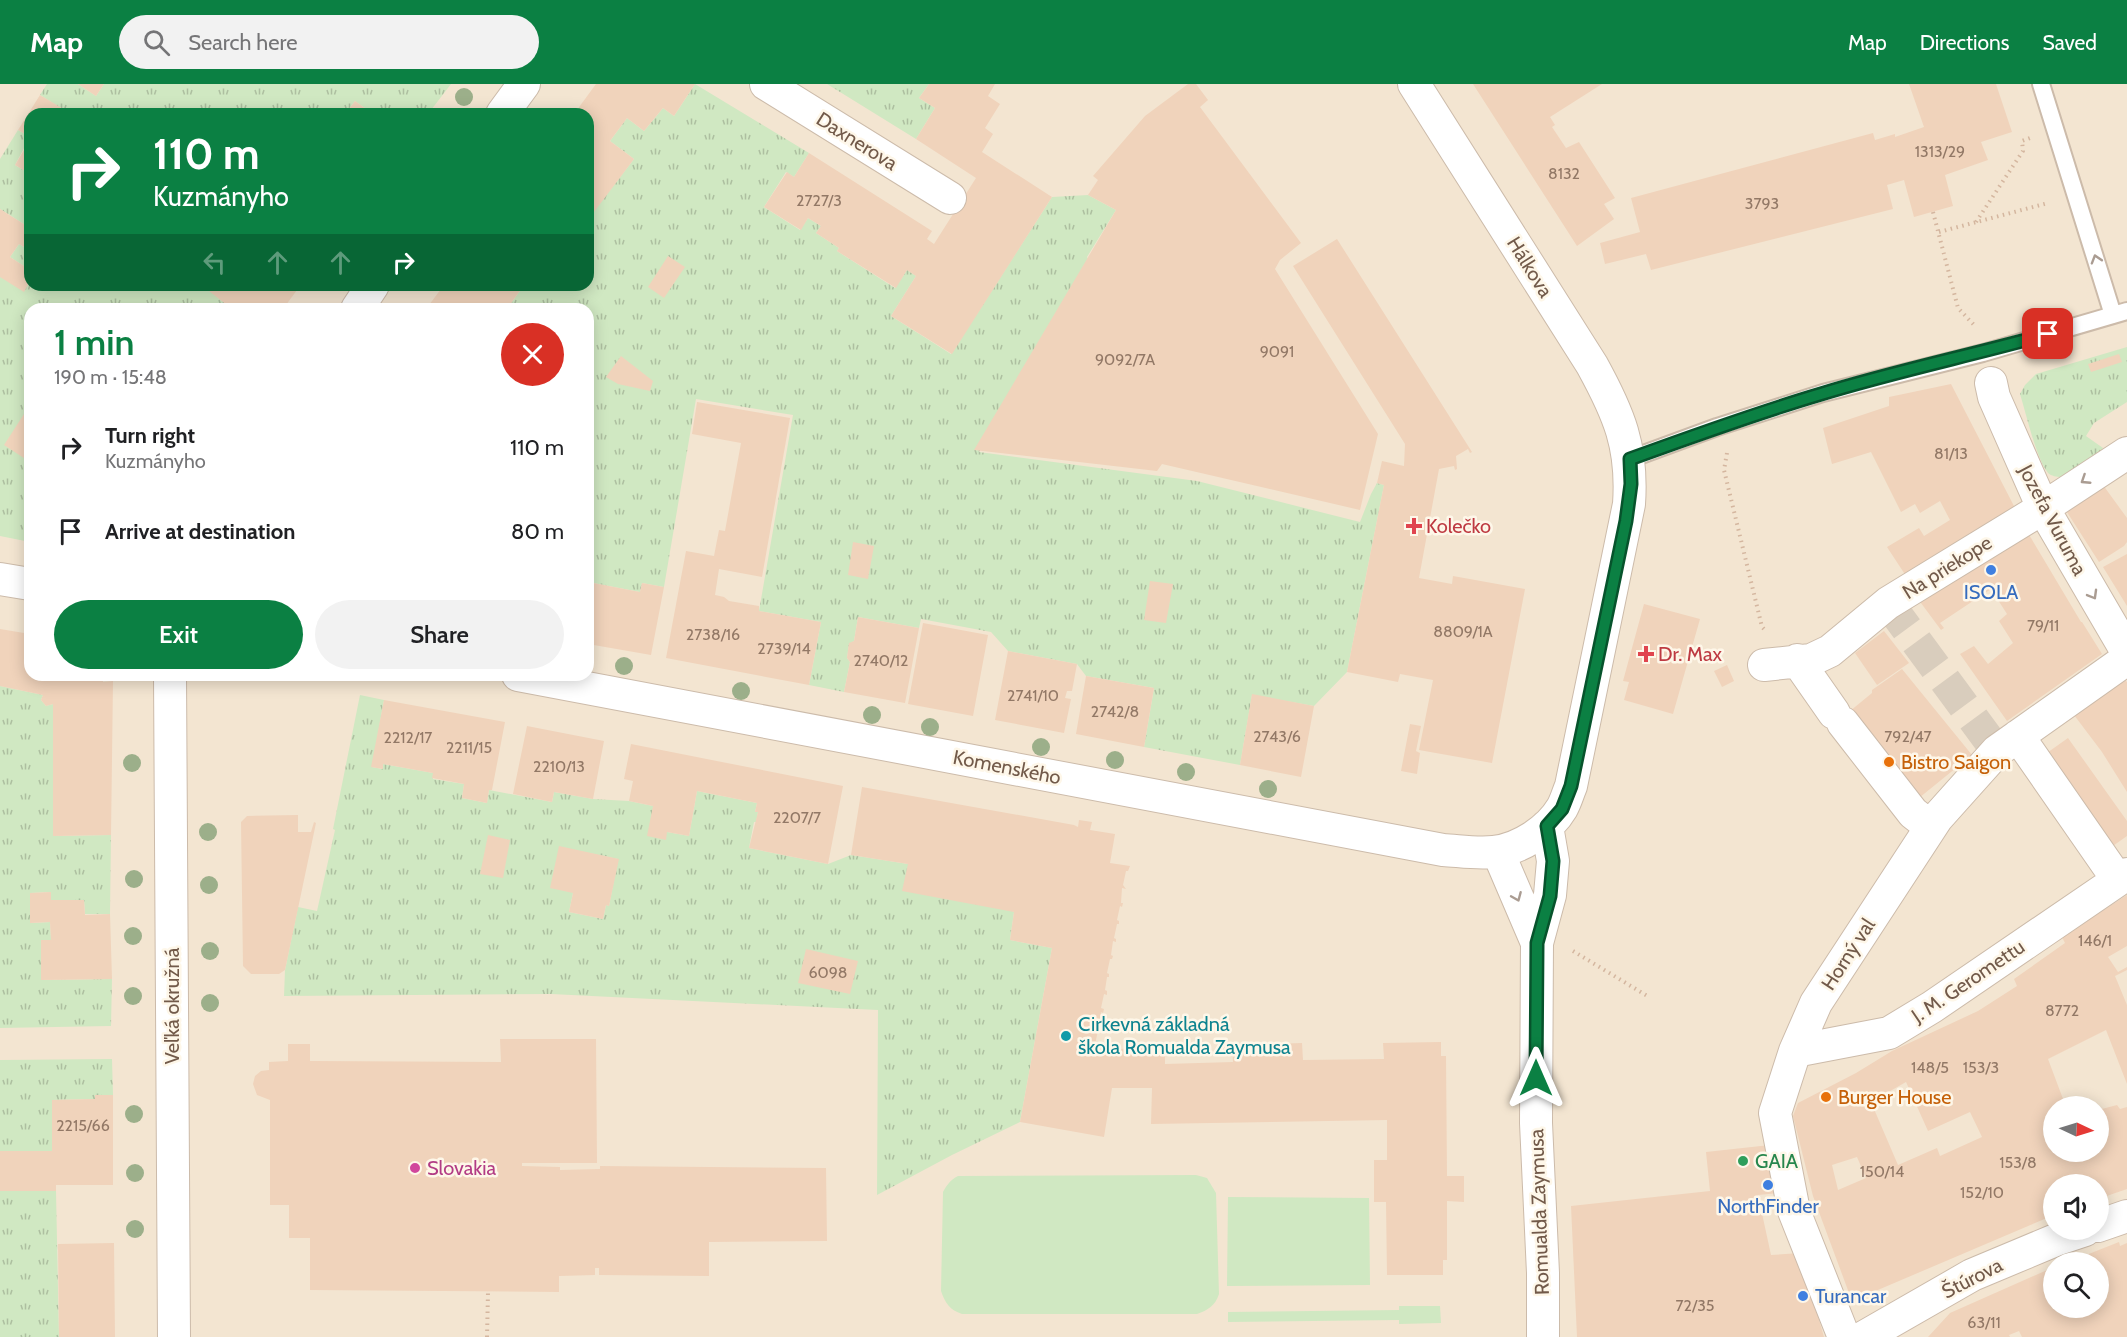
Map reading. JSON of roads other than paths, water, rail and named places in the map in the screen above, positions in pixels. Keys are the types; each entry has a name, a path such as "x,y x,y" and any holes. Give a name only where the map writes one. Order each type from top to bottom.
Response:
{"street":[{"path":"506,108 524,84"},
{"name":"Daxnerova","path":"766,84 950,198"},
{"name":"Hálkova","path":"1414,84 1592,365 1622,427 1630,459"},
{"name":"Jozefa Vuruma","path":"1991,383 1994,397 2043,508 2127,652"},
{"name":"Na priekope","path":"1764,665 1811,660 1830,651 1888,603 2043,508 2127,453"},
{"path":"1498,852 1520,844 1547,826 1562,809 1571,786 1626,521 1631,484 1630,459"},
{"path":"0,579 24,583"},
{"name":"Horný val","path":"1844,1337 1794,1211 1775,1113 1795,1051 1816,1004 1937,818 1997,751 2127,659"},
{"path":"1797,660 1913,813 1931,827"},
{"name":"Veľká okružná","path":"170,681 174,1337"},
{"name":"Komenského","path":"550,681 1430,847 1468,853 1498,852"},
{"path":"2018,736 2122,877"},
{"name":"Romualda Zaymusa","path":"1543,1337 1543,1273 1536,1123 1537,943 1550,896 1553,861 1547,826"},
{"name":"Romualda Zaymusa","path":"1498,852 1537,943"},
{"name":"J. M. Geromettu","path":"1795,1051 1889,1033 1932,1007 2122,877"},
{"path":"2109,1222 2127,1216"},
{"name":"Štúrova","path":"1864,1337 1972,1275 2056,1240"}],"lane":[{"path":"1630,459 1717,427 1823,393 1983,353 2120,313 2076,196 2041,84"}],"tunnel":[{"path":"1888,603 1997,751"}],"place":[{"name":"Kolečko","path":"1414,526"},
{"name":"ISOLA","path":"1991,570"},
{"name":"Dr. Max","path":"1646,654"},
{"name":"Bistro Saigon","path":"1889,762"},
{"name":"Cirkevná základná škola Romualda Zaymusa","path":"1066,1036"},
{"name":"Burger House","path":"1826,1097"},
{"name":"GAIA","path":"1743,1161"},
{"name":"Slovakia","path":"415,1168"},
{"name":"NorthFinder","path":"1768,1185"},
{"name":"Turancar","path":"1803,1296"}]}
